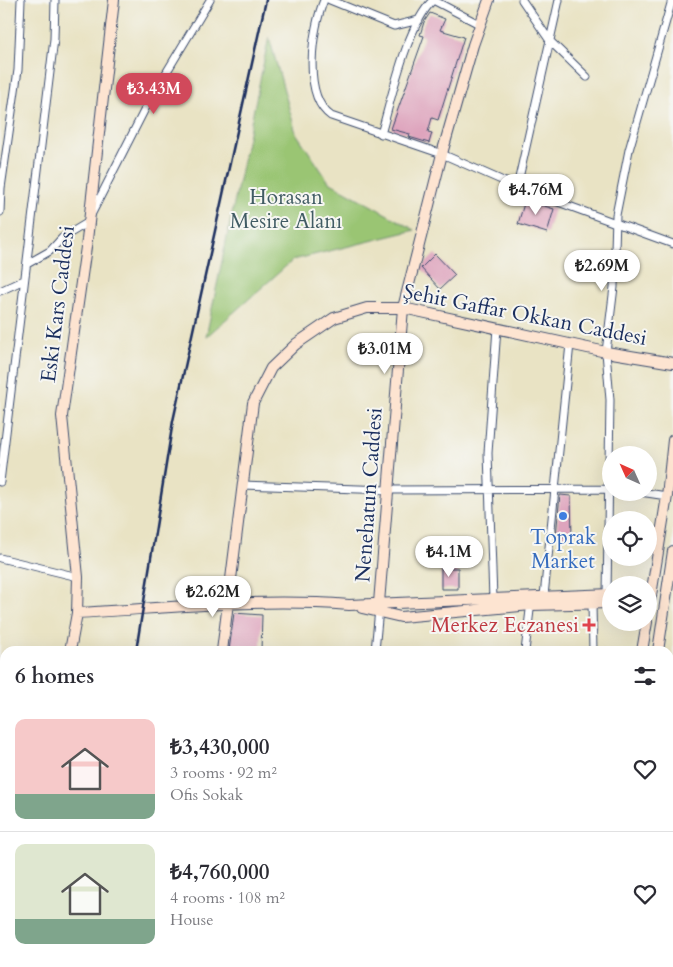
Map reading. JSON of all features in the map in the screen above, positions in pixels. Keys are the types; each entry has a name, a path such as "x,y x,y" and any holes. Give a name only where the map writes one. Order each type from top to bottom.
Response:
{"street":[{"path":"0,212 1,188 18,70 21,0"},
{"path":"0,482 54,39 55,0"},
{"name":"Eski Kars Caddesi","path":"71,646 77,613 78,577 62,416 114,0"},
{"path":"27,264 50,251 62,238 87,223 148,104 210,0"},
{"path":"324,0 316,26 313,54 314,89 323,111 331,116 442,154 517,187 673,244"},
{"path":"330,0 394,26 419,20"},
{"path":"381,134 402,65 419,20 433,0 480,24"},
{"name":"Nenehatun Caddesi","path":"379,607 403,308 442,154 480,24 489,0"},
{"path":"522,0 550,41 587,77"},
{"path":"517,187 559,0"},
{"path":"610,446 610,400 606,352 614,287 615,222 629,150 672,0"},
{"path":"0,291 24,280"},
{"name":"Şehit Gaffar Okkan Caddesi","path":"223,646 253,404 272,368 296,344 334,318 367,308 403,308 606,352 673,363"},
{"path":"493,599 489,489 490,415 497,328"},
{"path":"544,596 570,344"},
{"path":"653,576 667,496 673,440"},
{"path":"243,485 388,490 602,489"},
{"path":"658,495 667,496"},
{"path":"609,576 610,501"},
{"path":"659,646 669,600 673,551"},
{"path":"0,558 78,577"},
{"path":"379,607 401,617 531,601 544,596 602,594"},
{"path":"77,613 317,602 379,607 493,599 602,604"},
{"path":"526,646 531,601"},
{"path":"592,603 593,646"},
{"path":"375,646 379,607"},
{"path":"643,646 645,631"}],"green space":[{"name":"Horasan Mesire Alanı","path":"269,37 296,133 329,182 415,230 293,260 206,337"}],"building":[{"path":"430,13 445,19 440,30 464,37 438,120 432,118 428,132 432,133 429,143 409,137 410,134 391,129 424,36 420,35 424,22"},
{"path":"525,200 554,209 547,233 518,224"},
{"path":"435,254 455,275 440,289 421,268"},
{"path":"560,495 571,496 572,537 556,536"},
{"path":"441,568 458,568 458,589 441,589"},
{"path":"234,613 262,615 261,646 230,646"}],"railway":[{"path":"137,646 173,421 266,0"}],"place":[{"name":"Toprak Market","path":"563,516"},
{"name":"Merkez Eczanesi","path":"589,625"}]}
